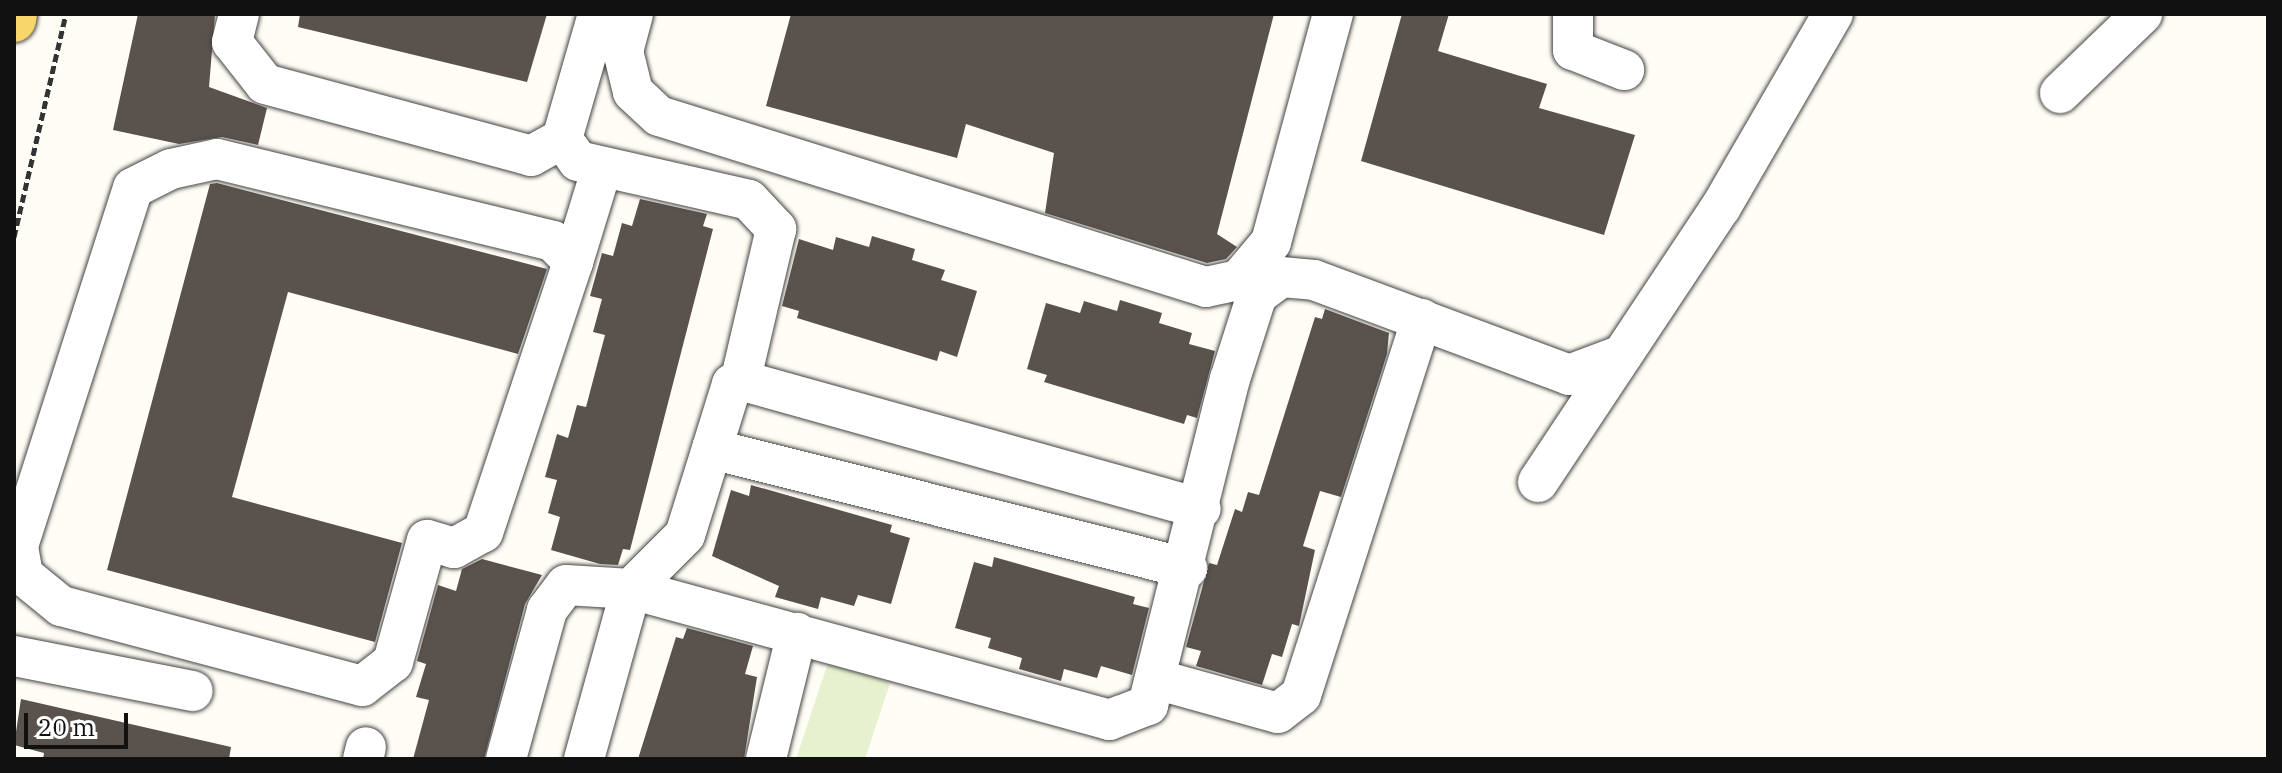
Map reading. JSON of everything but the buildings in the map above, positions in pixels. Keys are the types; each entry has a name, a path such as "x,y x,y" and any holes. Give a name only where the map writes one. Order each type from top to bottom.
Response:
{"main road":[{"path":"14,20 15,14"}],"lane":[{"path":"239,14 232,42 265,84 531,156 562,139 598,14"},
{"path":"633,14 623,51 633,92 659,116 1206,287 1239,280 1271,242 1333,14"},
{"path":"1573,14 1573,50 1624,70"},
{"path":"1538,482 1721,207 1833,14"},
{"path":"2060,93 2142,14"},
{"path":"562,139 578,161 749,200 776,229 740,382"},
{"path":"573,262 553,241 217,159 171,169 133,188 28,471 18,546 23,575 61,606 362,686 393,662 427,540 454,548 483,532 573,262 602,168"},
{"path":"506,759 547,610 566,585 631,589 1109,720 1148,705 1159,680 1257,295 1281,277 1314,280 1569,375 1622,355"},
{"path":"1159,680 1278,713 1301,695 1422,319"},
{"path":"584,759 631,589 685,535 712,449 724,391 740,382 1201,509"},
{"path":"712,449 1187,568"},
{"path":"766,759 797,633"},
{"path":"14,656 193,691"}],"path":[{"path":"14,237 66,14"}],"green space":[{"path":"828,663 890,683 865,759 796,759"}]}
